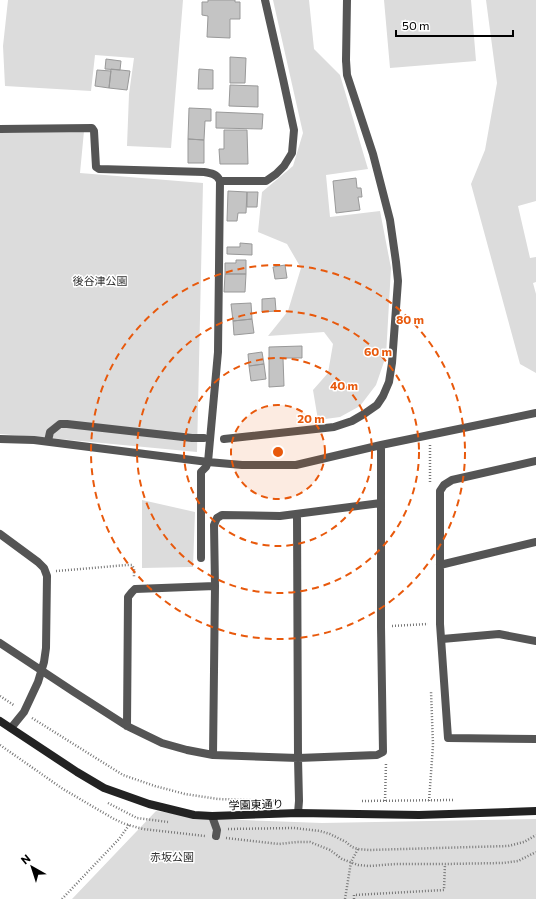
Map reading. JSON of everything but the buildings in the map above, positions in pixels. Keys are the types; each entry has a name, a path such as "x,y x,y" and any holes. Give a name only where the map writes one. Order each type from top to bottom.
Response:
{"street":[{"path":"220,180 266,181 284,166 292,153 294,130 265,0"},
{"path":"224,439 334,427 352,421 377,404 383,396 389,382 392,363 398,281 390,220 383,190 373,154 347,75 347,0"},
{"path":"0,129 92,128 94,131 96,167 99,169 204,172 214,174 220,180 218,352 208,462 206,467 201,472 201,558"},
{"path":"0,439 48,441 242,466 296,465 381,445 536,413"},
{"path":"48,441 50,432 60,424 204,438"},
{"path":"0,643 127,726 162,743 213,755 298,758 377,756 383,752 381,445"},
{"path":"536,461 452,480 444,485 440,491 440,624 448,738 536,739"},
{"path":"213,755 215,586 214,524 217,518 222,515 280,516 381,503"},
{"path":"297,514 298,813"},
{"path":"0,534 38,562 44,568 47,576 46,648 42,671 24,712 11,728"},
{"path":"440,565 536,542"},
{"path":"127,726 128,597 135,590 215,586"},
{"path":"442,639 499,634 536,641"},
{"name":"学園東通り","path":"0,721 104,788 148,804 194,814 212,816 298,813 419,815 536,811"},
{"path":"212,816 217,830 216,836"}],"path":[{"path":"45,572 127,564 132,565 134,569 132,592"},
{"path":"381,627 440,624"},
{"path":"0,696 123,775 186,794 218,799 277,800"},
{"path":"0,745 63,789 114,818 129,825 143,829 279,844 310,842 330,850 342,859 358,865 369,866 396,864 503,863 518,860 536,852"},
{"path":"383,752 386,756 385,801"},
{"path":"362,801 429,801"},
{"path":"62,899 119,839 129,825"},
{"path":"364,849 381,850 401,848 508,846 524,842 536,835"},
{"path":"345,899 351,862 358,849"},
{"path":"354,899 354,895 444,890 445,864"}],"green space":[{"path":"8,0 183,0 171,148 127,146 129,94 134,58 95,55 91,91 5,86 3,46"},
{"path":"273,0 309,0 314,49 340,75 368,169 326,175 330,217 380,211 391,268 386,356 376,385 360,406 340,417 318,420 313,390 328,373 333,344 324,332 268,336 288,311 301,268 287,244 258,232 262,192 293,166 303,133"},
{"path":"384,0 471,0 476,61 390,68"},
{"path":"486,0 536,0 536,201 518,206 530,258 536,257 536,282 533,283 536,294 536,373 520,364 471,184 485,150 497,83"},
{"name":"後谷津公園","path":"84,131 80,173 203,183 197,452 0,434 0,133"},
{"path":"142,500 195,512 193,567 142,568"},
{"name":"赤坂公園","path":"156,811 216,819 322,823 536,819 536,899 72,899"}]}
